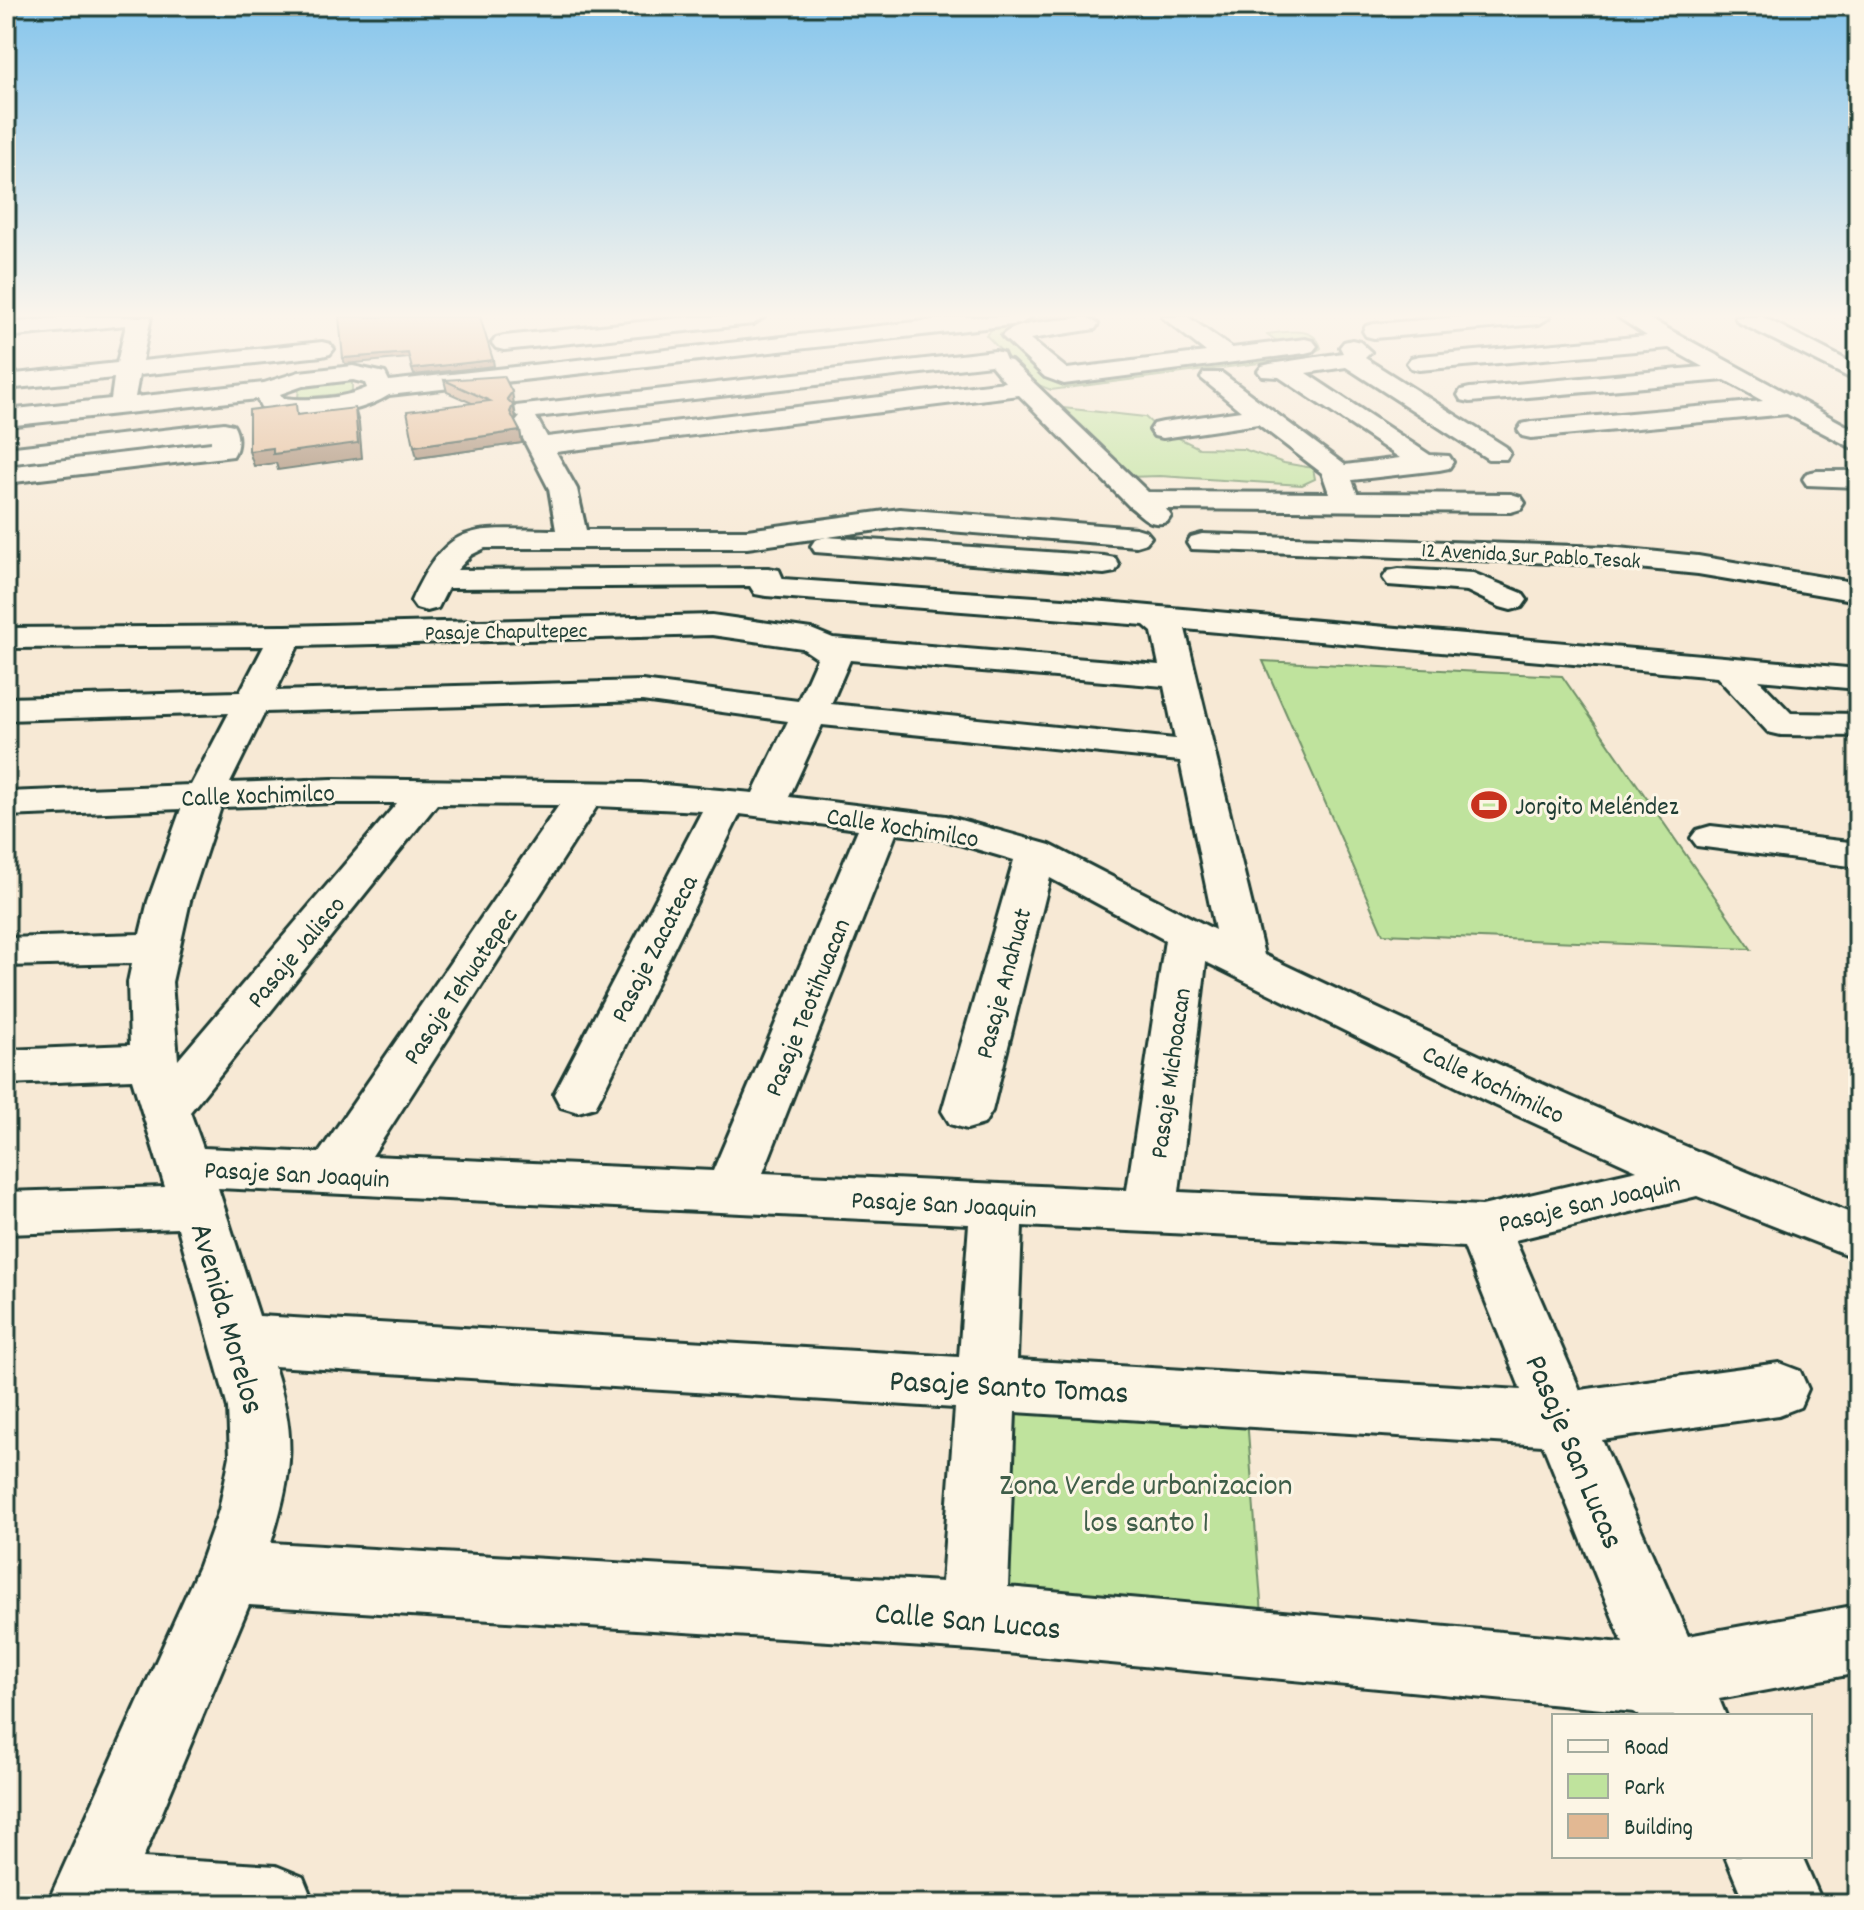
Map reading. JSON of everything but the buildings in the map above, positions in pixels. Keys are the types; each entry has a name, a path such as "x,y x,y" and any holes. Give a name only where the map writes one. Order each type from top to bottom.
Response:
{"street":[{"path":"6,418 57,406"},
{"path":"107,454 121,406"},
{"path":"280,406 304,406"},
{"path":"523,406 566,498 572,538"},
{"path":"525,411 569,406"},
{"path":"757,406 766,418"},
{"path":"544,453 766,418 897,406"},
{"path":"1043,406 1148,508 1203,525 1208,530 1210,544 1258,563 1298,573 1473,582 1511,600"},
{"path":"1255,406 1334,469 1346,502"},
{"path":"1340,406 1426,464"},
{"path":"1336,474 1497,453 1429,406"},
{"path":"1531,430 1790,406"},
{"path":"1791,406 1858,443"},
{"path":"1163,430 1264,416"},
{"path":"6,456 107,454"},
{"path":"6,475 107,454"},
{"path":"1817,479 1858,479"},
{"path":"1148,508 1346,502 1511,503"},
{"path":"1105,612 1137,547 1133,531 1148,508"},
{"path":"412,632 450,553 464,544 504,537 747,539 900,518 1137,547"},
{"name":"12 Avenida Sur Pablo Tesak","path":"1137,547 1210,544 1471,549 1608,556 1698,565 1858,592"},
{"path":"817,545 1137,547"},
{"path":"437,579 768,577 766,587 1105,612 1156,619 1858,679"},
{"path":"1432,585 1448,644"},
{"path":"1156,619 1168,628 1244,963"},
{"name":"Pasaje Chapultepec","path":"6,638 286,636 712,625 811,639 828,648 1179,677"},
{"name":"Avenida Morelos","path":"87,1899 230,1572 250,1510 261,1456 258,1408 160,1085 150,982 169,901 205,796 286,636"},
{"path":"747,803 809,713 833,663 834,654 828,648"},
{"path":"1728,668 1781,724 1858,725"},
{"path":"6,709 642,691 809,713 1196,752"},
{"name":"Calle Xochimilco","path":"6,804 332,791 585,795 747,803 946,828 1036,854 1244,963 1503,1089 1699,1176 1858,1238"},
{"name":"Pasaje Jalisco","path":"160,1085 426,793"},
{"name":"Pasaje Tehuatepec","path":"332,1175 585,795"},
{"name":"Pasaje Zacateca","path":"578,1094 747,803"},
{"name":"Pasaje Teotihuacan","path":"729,1194 882,820"},
{"path":"1711,838 1858,855"},
{"name":"Pasaje Anahuat","path":"967,1111 1036,854"},
{"name":"Pasaje Michoacan","path":"1150,1212 1188,934"},
{"path":"6,952 158,948"},
{"path":"6,1067 160,1085"},
{"name":"Pasaje San Joaquin","path":"7,1215 191,1187 332,1175 1482,1227 1699,1176"},
{"path":"973,1617 997,1205"},
{"name":"Pasaje San Lucas","path":"1482,1227 1562,1419 1668,1690"},
{"name":"Pasaje Santo Tomas","path":"237,1339 1562,1419 1779,1389"},
{"name":"Calle San Lucas","path":"230,1572 973,1617 1668,1690"},
{"path":"1668,1690 1858,1639"},
{"path":"1763,1858 1785,1904"},
{"path":"87,1899 276,1904"}],"green space":[{"path":"1054,407 1145,417 1156,427 1199,448 1243,449 1284,463 1313,468 1315,479 1302,485 1160,476 1126,477"},
{"name":"Jorgito Meléndez","path":"1263,661 1562,676 1751,949 1383,934"},
{"name":"Zona Verde urbanizacion los santo 1","path":"996,1389 1246,1405 1262,1615 984,1587"}],"place":[{"name":"Jorgito Meléndez","path":"1489,805"}]}
